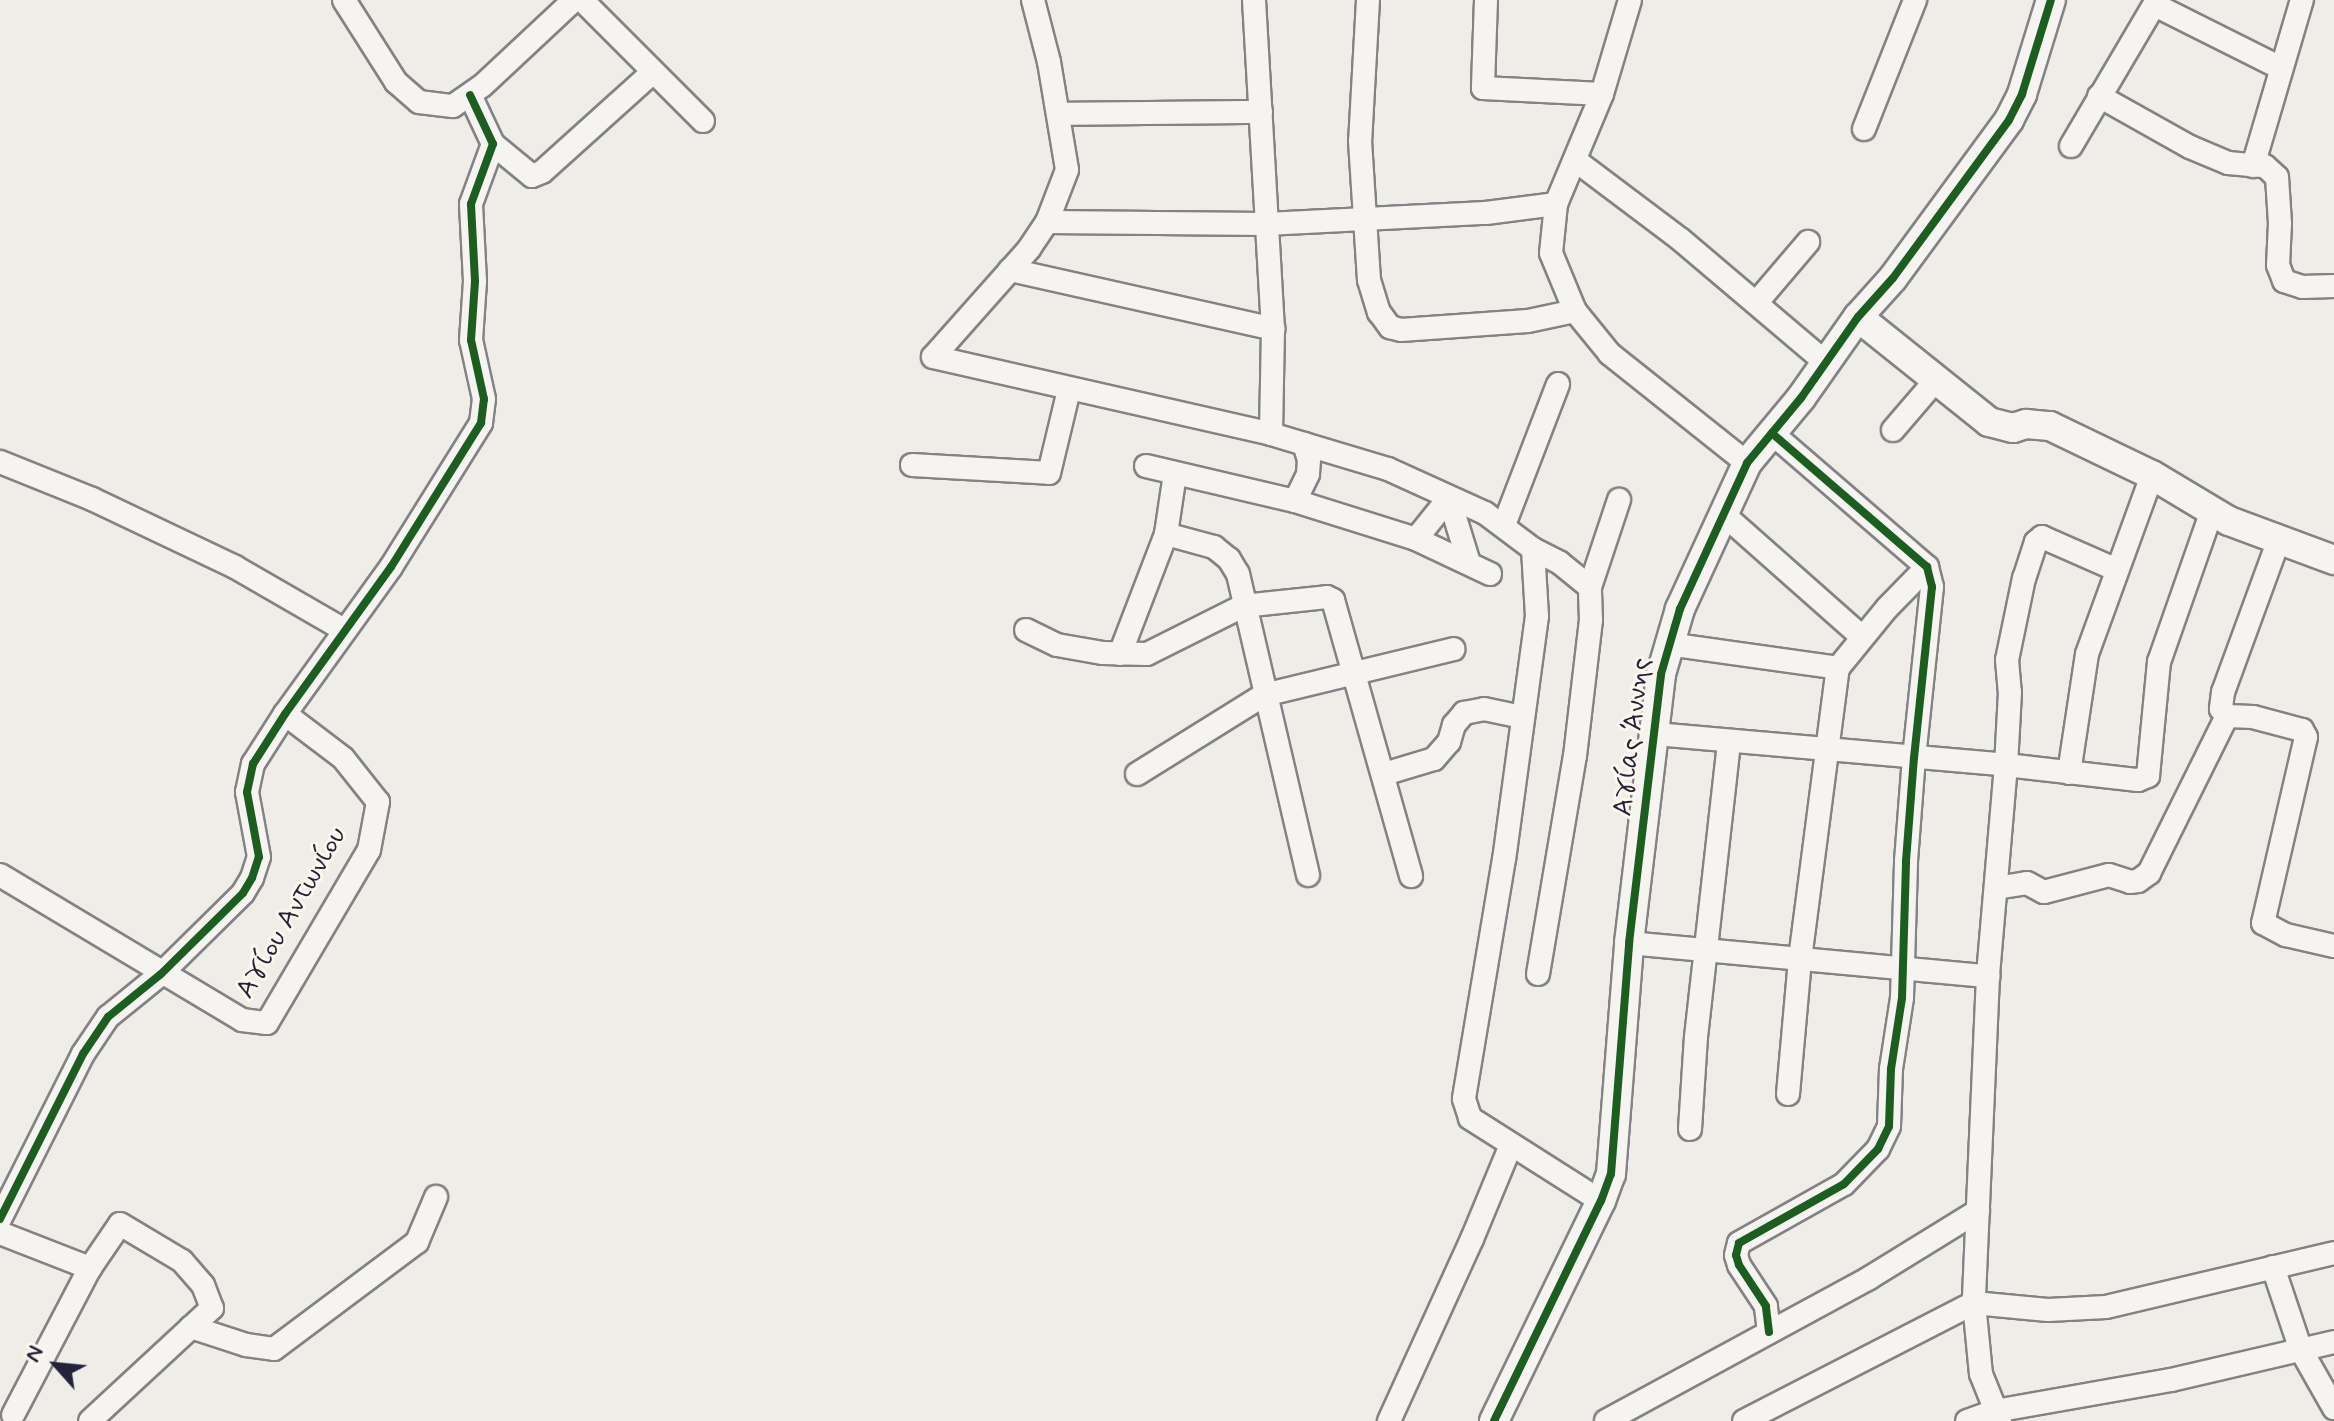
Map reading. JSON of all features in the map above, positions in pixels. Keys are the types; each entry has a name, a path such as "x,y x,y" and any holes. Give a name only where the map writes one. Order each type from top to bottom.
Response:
{"street":[{"path":"344,0 396,82 419,102 453,106 470,95 574,0"},
{"path":"582,0 703,121"},
{"path":"1033,0 1067,170 1047,222 1010,270 933,357 1271,434 1388,469 1504,525 1533,549 1560,563 1590,587"},
{"path":"1254,0 1273,329 1271,434"},
{"path":"1368,0 1360,100 1372,299 1390,327 1401,330 1496,325 1575,311"},
{"path":"1486,0 1483,88 1602,94"},
{"path":"1630,0 1602,94 1556,204 1551,253 1575,311 1610,354 1747,463"},
{"path":"1864,129 1915,0"},
{"name":"Αγίας Άννης","path":"1494,1421 1601,1201 1615,1151 1629,943 1668,644 1722,513 1747,463 1858,317 1893,278 2009,120 2022,94 2051,0"},
{"path":"2253,166 2302,0"},
{"path":"2071,146 2156,3 2281,68"},
{"path":"470,95 493,144 532,176 542,172 653,72"},
{"path":"2099,96 2190,147 2228,163 2265,166 2277,177 2280,223 2278,265 2284,281 2302,287 2334,286"},
{"path":"1058,114 1261,112"},
{"path":"0,1219 83,1054 108,1017 161,974 243,893 259,857 247,792 253,764 285,714 391,567 481,423 484,399 471,340 475,281 471,204 493,144"},
{"path":"1575,160 1757,302 1826,363"},
{"path":"1047,222 1266,224 1486,213 1556,204"},
{"path":"1757,302 1808,242"},
{"path":"1010,270 1273,329"},
{"path":"1858,317 1989,422 2013,428 2026,424 2050,426 2152,475 2212,511 2278,542 2334,560"},
{"path":"1893,430 1935,381"},
{"path":"1504,525 1558,384"},
{"path":"912,465 1049,473 1069,390"},
{"path":"1769,1332 1766,1306 1739,1265 1736,1247 1799,1207 1844,1184 1878,1149 1889,1126 1891,1069 1902,998 1914,758 1932,587 1927,567 1772,433"},
{"path":"1295,501 1308,474 1309,460 1304,444"},
{"path":"0,462 92,499 235,567 344,630"},
{"path":"1146,466 1295,501 1416,539 1490,574"},
{"path":"1120,654 1166,534 1175,474"},
{"path":"2069,773 2087,654 2152,475"},
{"path":"1416,539 1449,498"},
{"path":"1449,498 1469,563"},
{"path":"1538,974 1575,756 1591,620 1590,587 1619,500"},
{"path":"1655,734 2006,765 2138,780 2148,776 2159,662 2212,511"},
{"path":"1722,513 1862,637"},
{"path":"1166,534 1214,547 1229,559 1238,574 1308,875"},
{"path":"1997,1416 1981,1374 1974,1303 1988,976 2010,692 2007,660 2024,578 2036,542 2042,537 2117,570"},
{"path":"2278,542 2220,700 2221,709 2227,716 2253,717 2302,730 2306,737 2263,923 2286,935 2334,946"},
{"path":"1533,549 1537,616 1464,1099 1470,1118 1601,1201"},
{"path":"1788,1094 1800,959 1838,668 1862,637 1927,567"},
{"path":"1026,630 1057,645 1120,654 1147,654 1167,647 1243,606 1327,597 1333,600 1411,876"},
{"path":"1668,644 1838,668"},
{"path":"1137,774 1264,695 1454,649"},
{"path":"1384,774 1434,759 1449,742 1454,725 1464,713 1484,709 1523,717"},
{"name":"Αγίου Αντωνίου","path":"0,875 242,1020 267,1023 369,850 378,802 343,758 285,714"},
{"path":"1996,888 2027,883 2044,892 2109,875 2130,882 2138,881 2149,873 2227,716"},
{"path":"1690,1129 1729,741"},
{"path":"1629,943 1988,976"},
{"path":"1389,1421 1511,1145"},
{"path":"191,1327 246,1345 274,1349 417,1242 436,1197"},
{"path":"1606,1421 1869,1278 1978,1211"},
{"path":"13,1415 90,1268 112,1231 120,1224 140,1233 182,1261 203,1285 212,1308 90,1421"},
{"path":"0,1233 90,1268"},
{"path":"1744,1421 1974,1303 2048,1310 2106,1307 2334,1253"},
{"path":"2273,1267 2301,1350 2334,1408"},
{"path":"1967,1421 2171,1380 2334,1342"}],"cycle path":[{"path":"1494,1421 1601,1201 1611,1174 1629,943 1661,674 1680,609 1747,463 1801,398 1858,317 1893,278 2009,120 2022,94 2051,0"},
{"path":"0,1219 83,1054 108,1017 161,974 243,893 259,857 247,792 253,764 285,714 391,567 481,423 484,399 471,340 475,281 471,204 493,144 470,95"},
{"path":"1769,1332 1766,1306 1739,1265 1736,1255 1739,1243 1844,1184 1878,1149 1889,1126 1891,1069 1902,998 1906,861 1914,758 1932,587 1927,567 1772,433"}]}
